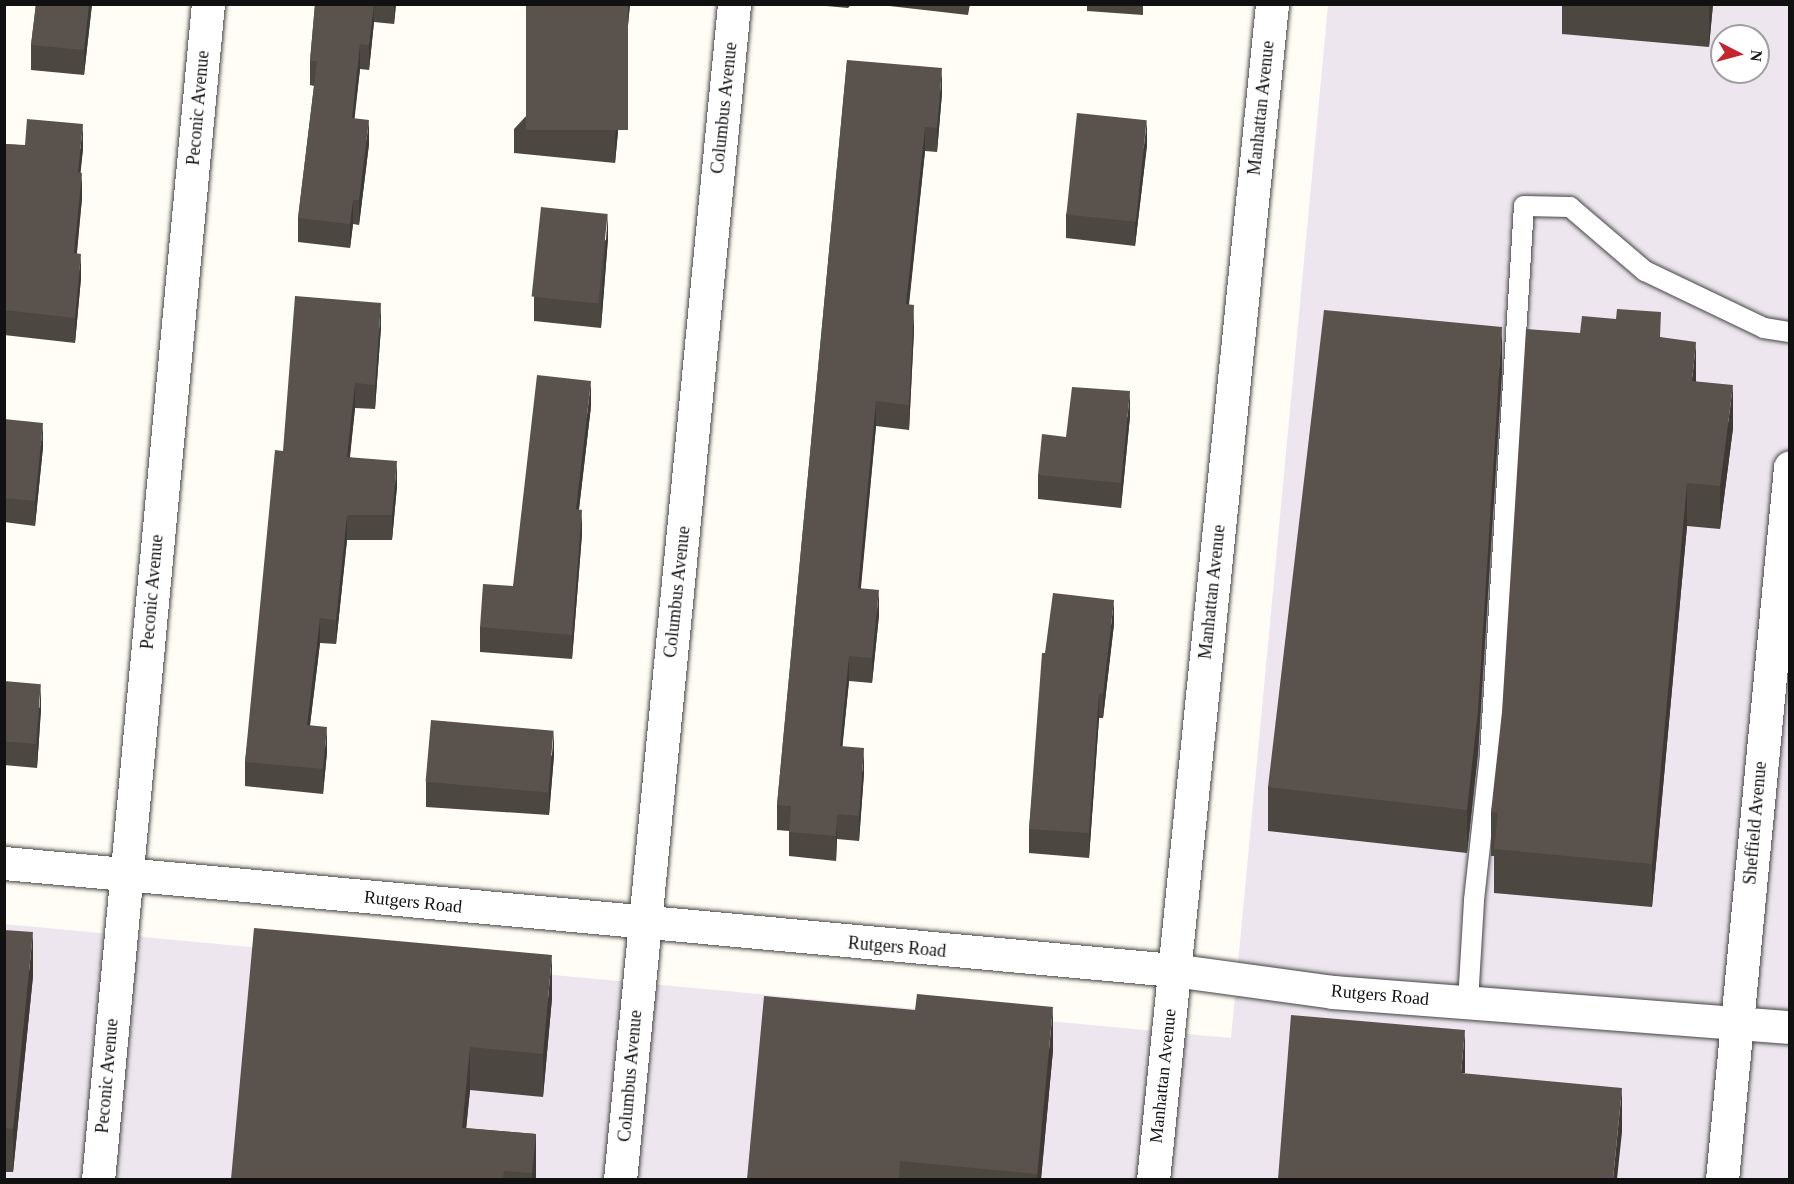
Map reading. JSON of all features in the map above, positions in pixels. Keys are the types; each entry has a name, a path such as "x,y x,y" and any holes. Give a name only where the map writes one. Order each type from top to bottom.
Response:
{"street":[{"name":"Peconic Avenue","path":"98,1179 207,4"},
{"name":"Columbus Avenue","path":"620,1179 734,4"},
{"name":"Manhattan Avenue","path":"1153,1179 1272,4"},
{"name":"Sheffield Avenue","path":"1722,1179 1790,467"},
{"name":"Rutgers Road","path":"4,863 645,925 1173,970 1333,992 1790,1027"}],"lane":[{"path":"1468,1002 1474,900 1490,754 1524,206 1570,207 1645,271 1764,328 1790,332"}],"shaded area":[{"path":"1328,5 1789,5 1789,1179 5,1179 4,924 1231,1038"}],"building":[{"path":"36,4 89,4 84,50 31,45"},
{"path":"315,4 374,4 369,45 360,44 352,118 369,120 359,200 353,200 350,224 298,218 317,61 310,61"},
{"path":"526,4 628,4 628,130 526,130"},
{"path":"847,60 942,68 937,128 925,127 906,304 914,305 909,405 876,401 858,588 879,590 872,658 849,656 840,746 864,748 859,816 837,814 836,836 789,832 791,806 777,805"},
{"path":"1077,113 1147,120 1136,222 1066,214"},
{"path":"27,119 83,124 78,172 82,173 74,253 81,254 75,318 4,310 4,144 25,145"},
{"path":"541,207 608,214 598,304 532,297"},
{"path":"295,296 381,303 375,385 355,383 347,457 397,461 392,515 347,515 336,620 320,618 307,725 327,727 323,769 245,762 275,450 283,451"},
{"path":"1617,309 1661,312 1660,337 1696,342 1692,381 1733,385 1720,486 1687,483 1652,864 1494,849 1498,813 1491,812 1502,712 1526,329 1580,333 1582,316 1616,319"},
{"path":"1324,310 1502,327 1478,710 1467,810 1268,787"},
{"path":"537,375 591,381 576,509 582,510 572,635 480,627 483,584 513,586"},
{"path":"1072,387 1130,391 1121,483 1038,475 1042,434 1066,437"},
{"path":"4,419 43,423 35,501 4,498"},
{"path":"1053,593 1114,600 1103,694 1099,693 1089,833 1029,829 1042,653 1045,653"},
{"path":"4,681 41,684 36,744 4,741"},
{"path":"431,720 554,731 548,792 426,782"},
{"path":"254,928 552,955 543,1054 470,1047 462,1128 536,1134 532,1173 504,1171 503,1179 231,1179"},
{"path":"4,930 33,932 13,1129 4,1128"},
{"path":"917,994 1053,1007 1037,1174 900,1161 899,1179 747,1179 764,996 915,1010"},
{"path":"1291,1015 1465,1030 1461,1073 1622,1088 1613,1179 1278,1179"}]}
